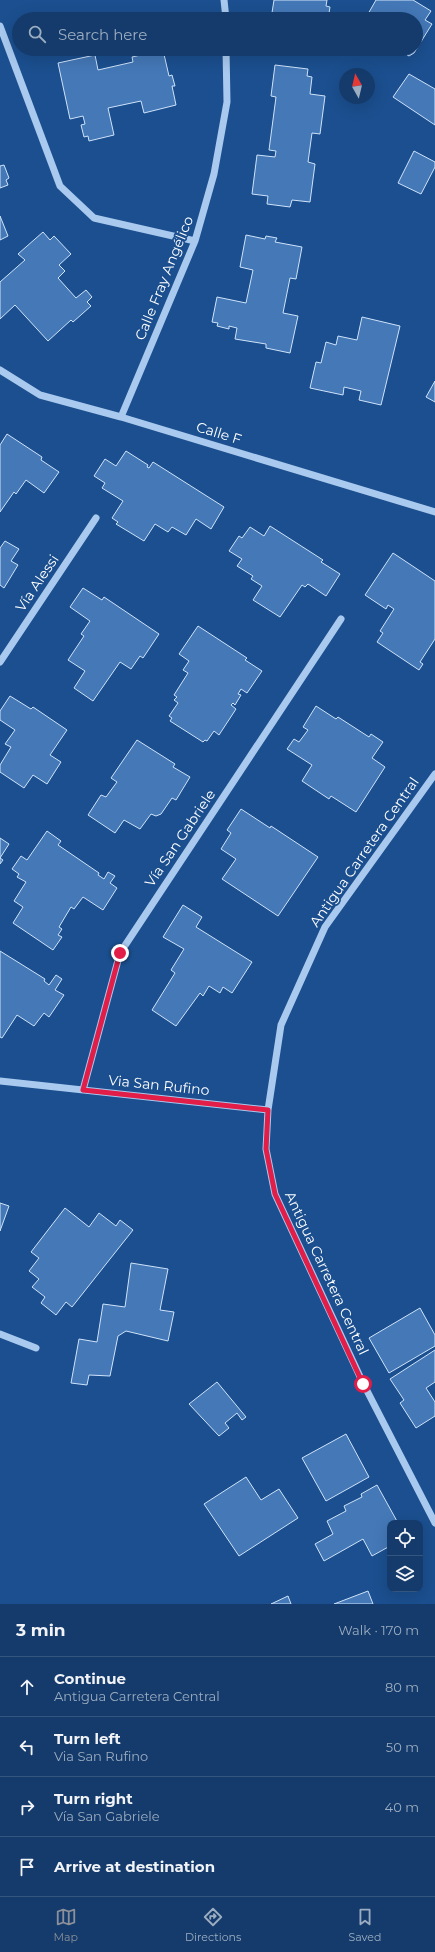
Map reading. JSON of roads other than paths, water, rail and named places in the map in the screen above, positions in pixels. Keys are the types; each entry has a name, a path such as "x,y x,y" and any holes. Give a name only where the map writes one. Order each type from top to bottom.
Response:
{"street":[{"path":"224,0 225,12"},
{"path":"0,26 60,186 94,218 195,241"},
{"name":"Calle Fray Angélico","path":"121,417 195,241 214,174 227,102 226,56"},
{"name":"Calle F","path":"0,370 40,395 121,417 435,512"},
{"name":"Vía Alessi","path":"0,662 96,518"},
{"name":"Vía San Gabriele","path":"83,1090 120,953 341,619"},
{"name":"Antigua Carretera Central","path":"435,774 324,927 281,1025 268,1110 266,1149 275,1194 363,1384 435,1523"},
{"name":"Via San Rufino","path":"0,1081 268,1110"},
{"path":"0,1334 36,1348"}]}
